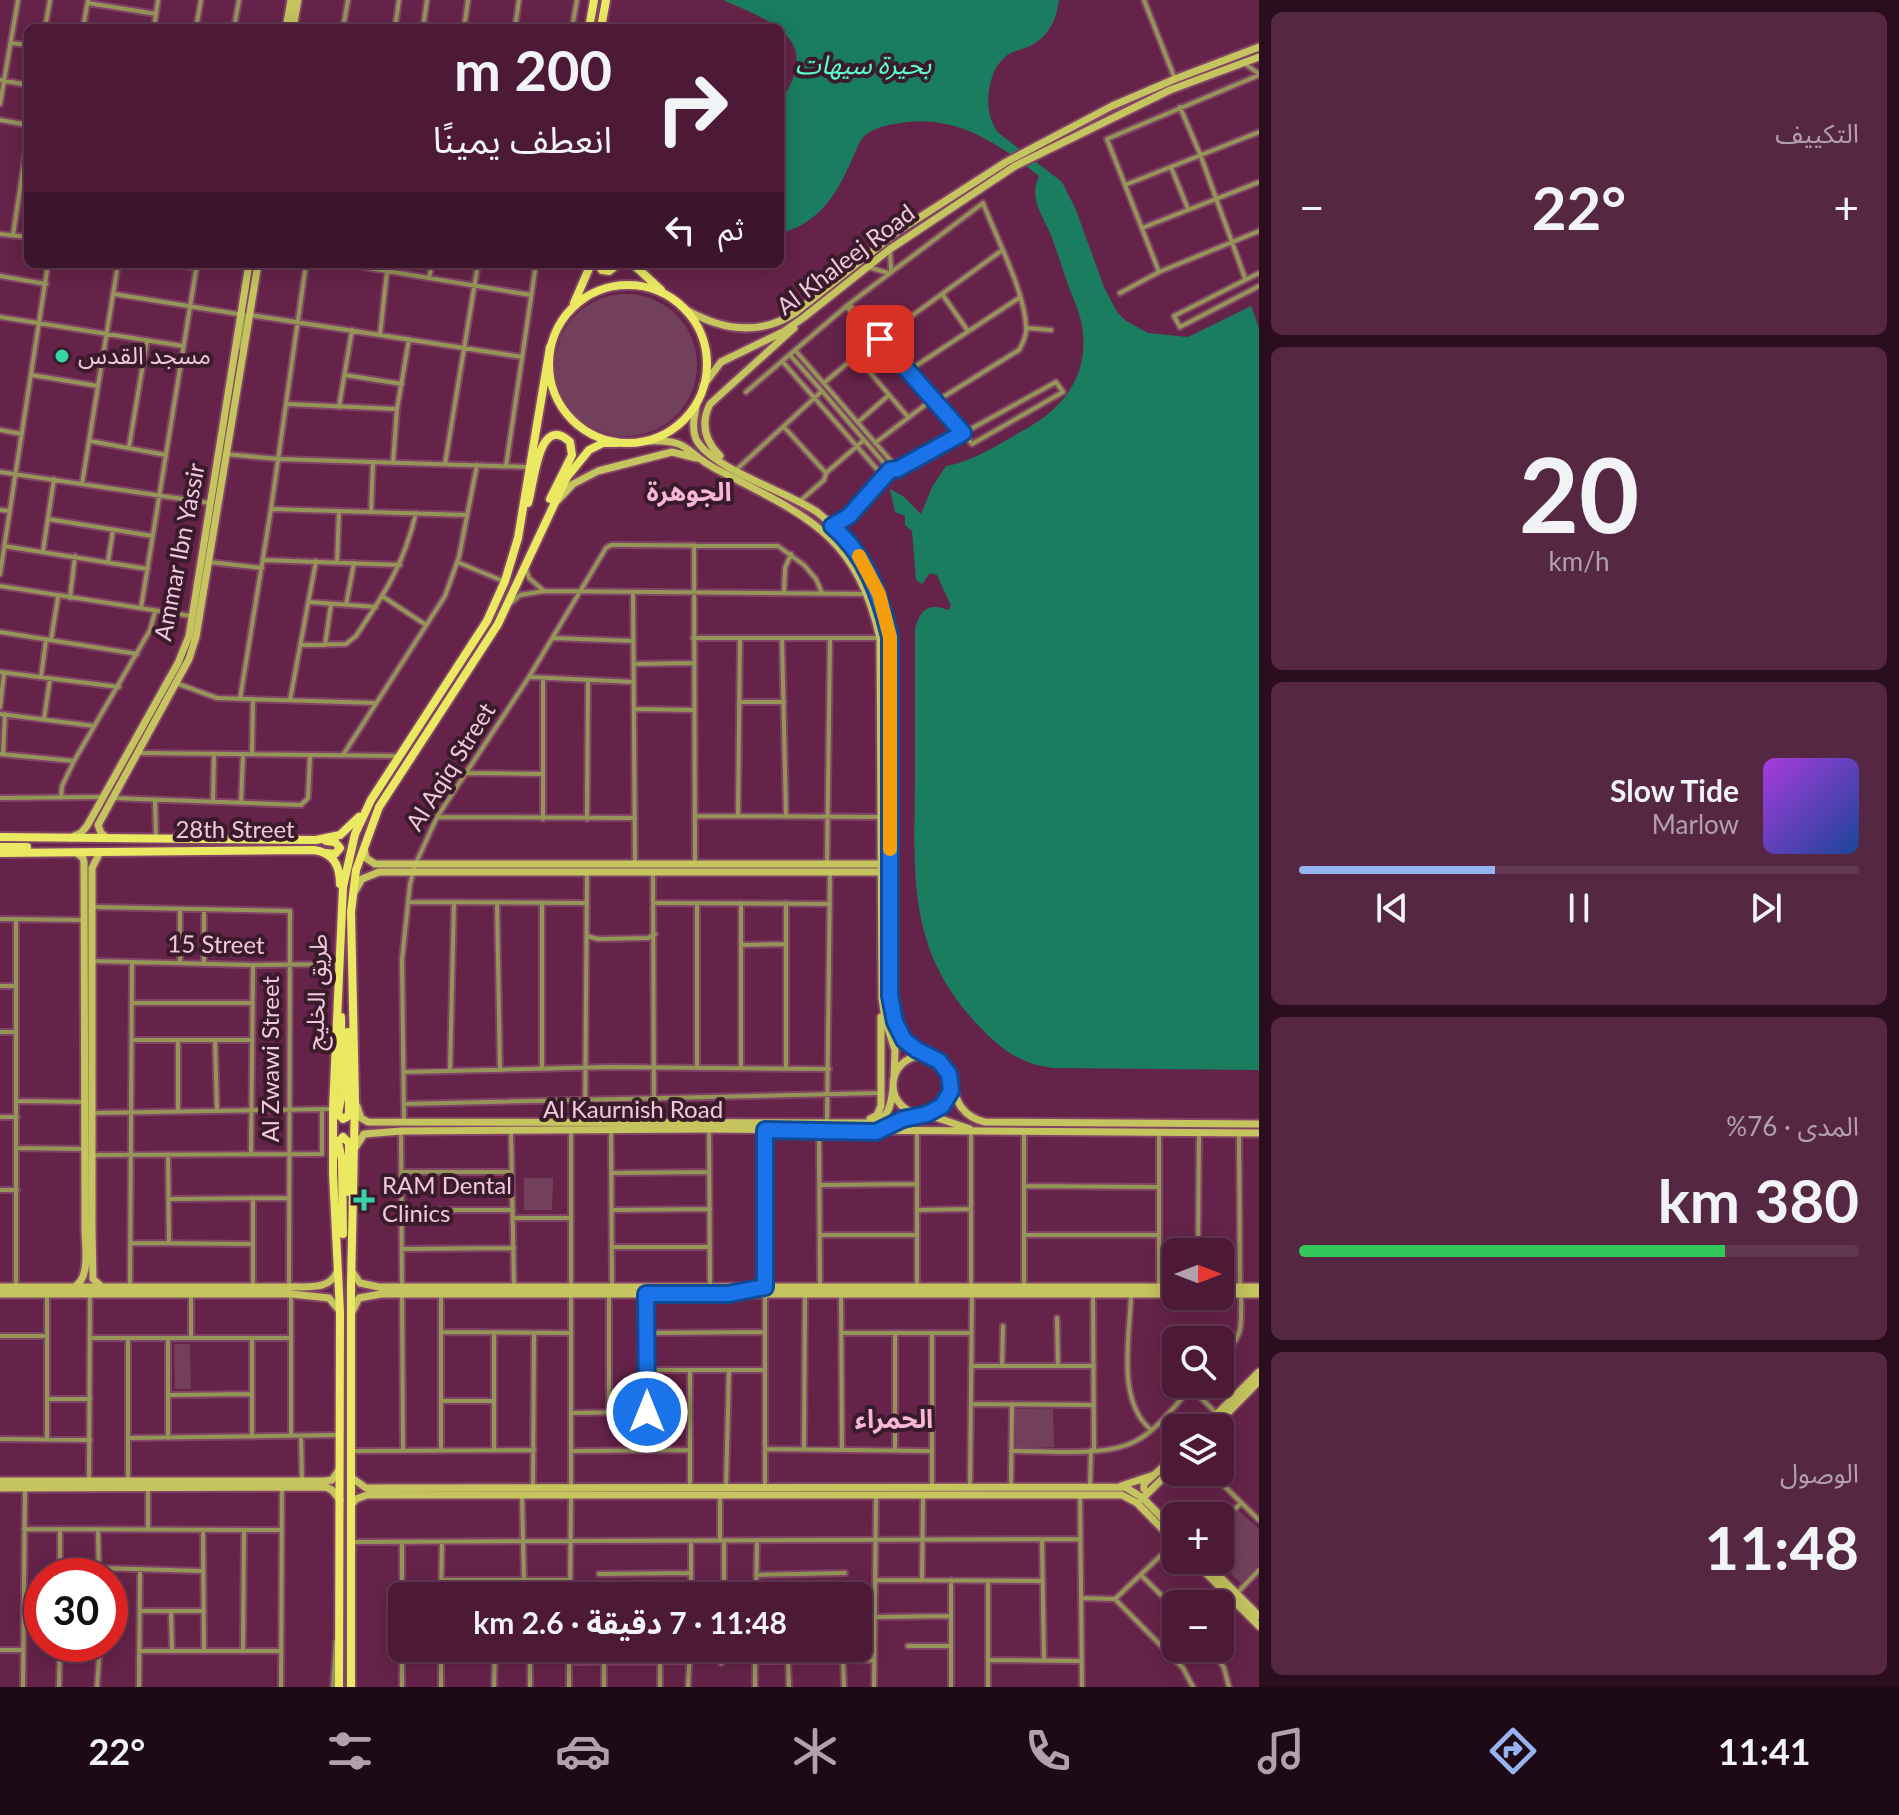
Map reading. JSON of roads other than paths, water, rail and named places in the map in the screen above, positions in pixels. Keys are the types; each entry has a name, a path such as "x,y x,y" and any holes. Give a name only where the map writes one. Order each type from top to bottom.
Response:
{"main road":[{"path":"602,24 606,0"},
{"path":"590,24 593,1"},
{"path":"590,268 581,292 565,315 550,347 550,381 563,410 587,432 617,443 647,441 676,427 697,402 707,365 704,344 696,324 683,308 637,268"},
{"path":"565,315 587,296 619,285 643,286 667,295"},
{"name":"طريق الخليج","path":"336,1684 340,1628 340,1299 333,1109 340,910 355,834 371,800 487,621 505,581 518,538 550,347"},
{"path":"518,538 542,444 551,436 560,435 570,442 572,455 552,493 537,538"},
{"name":"طريق الخليج","path":"351,1687 351,1268 355,1150 352,896 363,846 386,793 508,607 567,477 584,454 603,443 617,443"},
{"name":"28th Street","path":"0,845 70,838 316,840 345,832 371,800"},
{"name":"28th Street","path":"0,845 138,838"},
{"path":"316,840 339,845 337,853 326,853"},
{"name":"28th Street","path":"0,845 75,852 308,849 326,853 339,868 340,910"},
{"name":"28th Street","path":"0,845 101,847 131,851"},
{"path":"338,993 342,1031 342,1092 338,1114 345,1119 349,1114 348,1003 351,971"},
{"path":"340,1299 343,1234 342,1160 338,1142 343,1137 349,1143 348,1260 351,1285"}],"street":[{"path":"0,104 18,0"},
{"path":"46,24 50,0"},
{"path":"155,24 158,0"},
{"path":"197,24 201,0"},
{"path":"235,24 239,0"},
{"path":"287,24 291,0"},
{"path":"294,24 298,0"},
{"path":"344,24 348,0"},
{"path":"396,24 399,0"},
{"path":"424,24 427,0"},
{"path":"465,24 468,0"},
{"path":"516,24 519,0"},
{"path":"573,24 577,0"},
{"path":"1144,0 1175,79"},
{"path":"84,24 88,2 156,14"},
{"path":"11,43 24,45"},
{"path":"1039,148 1112,106 1259,47"},
{"path":"683,308 709,322 732,328 757,328 781,321 802,308 897,232 1006,162 1170,90 1259,57"},
{"path":"1244,63 1259,74"},
{"path":"1159,272 1107,139 1259,74"},
{"path":"2,80 24,84"},
{"path":"1180,107 1245,278"},
{"path":"0,120 24,124"},
{"path":"1125,185 1259,132"},
{"name":"Al Khaleej Road","path":"703,386 721,362 783,332 890,249 1039,148"},
{"path":"13,235 24,163"},
{"path":"1170,167 1188,209"},
{"path":"1142,228 1259,182"},
{"path":"746,392 847,305 983,203 1019,298 1027,328 1019,350 935,402"},
{"path":"1120,293 1159,272 1259,231"},
{"path":"0,234 24,236"},
{"path":"890,249 890,272"},
{"path":"880,339 1002,250"},
{"path":"866,267 890,272"},
{"path":"0,574 48,268"},
{"path":"82,484 117,268"},
{"path":"141,608 196,268"},
{"name":"Ammar Ibn Yassir","path":"99,824 107,798 189,636 248,268"},
{"name":"Ammar Ibn Yassir","path":"87,826 137,753 189,659 195,641 257,268"},
{"path":"240,699 279,459 305,268"},
{"path":"370,268 531,295"},
{"path":"429,278 431,268"},
{"path":"445,464 477,268"},
{"path":"506,466 535,268"},
{"path":"380,335 387,271"},
{"path":"1259,273 1174,316 1180,327 1259,286"},
{"path":"0,276 46,284"},
{"path":"114,294 244,315 242,369"},
{"path":"942,294 968,331"},
{"path":"908,371 1019,298"},
{"path":"847,305 880,339 960,434"},
{"path":"832,526 849,516 890,470 898,469 960,434 1056,382 1063,392 972,444 960,434 929,402 847,305"},
{"path":"250,315 522,357"},
{"path":"0,317 184,346"},
{"path":"733,468 706,438 704,420 707,409 713,400 803,318"},
{"path":"1027,328 1051,330"},
{"path":"339,407 352,330"},
{"path":"393,463 397,409 409,339"},
{"path":"129,447 147,340"},
{"path":"795,350 898,469"},
{"path":"789,355 890,470"},
{"path":"824,383 856,356 908,417"},
{"path":"782,361 883,476"},
{"path":"32,375 98,386"},
{"path":"345,375 402,384"},
{"path":"733,468 822,391"},
{"path":"857,422 889,395"},
{"path":"697,402 693,428 698,441 708,453 817,512 859,555 879,594 890,637 881,1093 877,1115 860,1122"},
{"path":"875,443 929,402"},
{"path":"287,404 397,409"},
{"path":"223,420 222,451 227,455 530,467"},
{"path":"784,427 826,473"},
{"path":"0,430 22,434"},
{"path":"799,502 864,440"},
{"path":"89,441 166,455"},
{"path":"647,441 679,442 705,462"},
{"path":"549,511 573,484 598,471 672,452 685,453 812,520 851,561 870,598 880,638 881,817 893,1015 904,1040 945,1067 956,1100 965,1113 985,1122 1259,1124"},
{"path":"371,512 373,462"},
{"path":"343,755 445,596 457,562 477,465"},
{"path":"0,472 210,503"},
{"path":"43,551 54,479"},
{"path":"760,491 760,487 770,487"},
{"path":"271,509 467,515"},
{"path":"0,510 10,511"},
{"path":"337,562 339,511"},
{"path":"301,645 346,644 356,636 408,549 416,513"},
{"path":"48,519 153,536"},
{"path":"108,562 113,530"},
{"name":"Al Aqiq Street","path":"404,1123 402,960 408,902 414,868 437,817 529,677 596,563 611,545 694,545"},
{"path":"695,865 694,545 778,546 791,554 816,579 822,593"},
{"path":"4,546 148,569"},
{"path":"784,592 784,573 791,554"},
{"path":"69,598 75,556"},
{"path":"263,560 400,565"},
{"path":"290,700 316,561"},
{"path":"209,562 262,568"},
{"path":"457,562 505,581"},
{"path":"346,605 354,563"},
{"path":"525,565 529,578 544,591"},
{"path":"530,593 535,584"},
{"path":"0,586 192,616 197,620 195,641"},
{"path":"508,607 520,595 544,591 861,593 870,598"},
{"path":"633,592 635,866"},
{"path":"382,596 426,625"},
{"path":"41,678 58,597"},
{"path":"309,602 376,607"},
{"path":"325,646 331,604"},
{"path":"61,798 62,786 74,761 137,654 150,630 155,612"},
{"path":"0,632 137,654"},
{"path":"553,638 633,641"},
{"path":"693,638 880,638"},
{"path":"738,816 740,638"},
{"path":"782,638 786,816"},
{"path":"827,1122 830,638"},
{"path":"634,664 693,663"},
{"path":"0,707 2,672 119,687"},
{"path":"529,677 634,682"},
{"path":"543,678 543,819"},
{"path":"44,719 50,679"},
{"path":"587,819 588,680"},
{"path":"176,683 217,698 376,703"},
{"path":"252,754 253,699"},
{"path":"740,702 784,702"},
{"path":"634,709 694,710"},
{"path":"74,761 1,754 3,714 94,726"},
{"path":"137,753 398,756"},
{"path":"213,802 214,754"},
{"path":"241,803 243,754"},
{"path":"0,798 107,798 301,805 308,798 310,756"},
{"path":"466,773 543,774"},
{"path":"155,800 156,839"},
{"path":"695,816 881,817"},
{"path":"437,817 635,818"},
{"path":"70,838 87,826 91,833 99,824 107,838"},
{"path":"363,846 366,858 377,868"},
{"path":"74,1287 88,1274 92,1155 92,907 89,863 75,852"},
{"path":"100,852 89,863 85,920 85,1149 88,1274 103,1291"},
{"path":"352,896 362,879 377,868 695,865 886,868"},
{"path":"414,868 653,874 828,868"},
{"path":"550,1130 583,1128 585,1122 587,874"},
{"path":"653,874 654,1122"},
{"path":"408,902 587,903"},
{"path":"450,1071 454,902"},
{"path":"786,902 786,1069"},
{"path":"497,903 500,1070"},
{"path":"542,903 542,1069"},
{"path":"655,903 830,904"},
{"path":"697,903 697,1068"},
{"path":"741,903 741,1068"},
{"path":"92,907 204,909 204,964"},
{"path":"180,909 180,963"},
{"name":"Al Zwawi Street","path":"204,909 290,911 291,1437"},
{"path":"0,919 85,920"},
{"path":"16,919 16,1287"},
{"path":"587,936 598,939 648,938 655,934"},
{"path":"741,945 786,944"},
{"name":"15 Street","path":"92,961 339,964"},
{"path":"0,1294 90,1294 128,1291 130,1287 132,962"},
{"path":"251,1155 253,965"},
{"path":"0,986 16,986"},
{"path":"860,1122 877,1122 886,1116 891,1105 895,1050 882,998"},
{"path":"132,1003 251,1003"},
{"path":"0,1032 16,1032"},
{"path":"132,1040 251,1040"},
{"path":"178,1040 178,1112"},
{"path":"215,1040 217,1111"},
{"path":"894,1078 904,1062 922,1056 932,1058"},
{"path":"404,1072 586,1068 829,1069"},
{"path":"876,1132 942,1106 951,1091 951,1083"},
{"path":"893,1088 899,1104 906,1110 963,1128 996,1132 1259,1133"},
{"path":"404,1104 881,1093"},
{"name":"Al Kaurnish Road","path":"355,1100 359,1116 366,1122 860,1122"},
{"path":"17,1101 85,1102"},
{"path":"92,1155 322,1154 322,1109"},
{"path":"92,1113 333,1109"},
{"path":"0,1117 17,1117"},
{"path":"403,1450 401,1131 404,1127 432,1122"},
{"path":"709,1129 710,1287"},
{"name":"Al Kaurnish Road","path":"355,1150 364,1134 401,1131 709,1129 996,1132"},
{"path":"442,1542 441,1580 570,1580 571,1130"},
{"path":"765,1130 765,1489"},
{"path":"511,1131 514,1287"},
{"path":"609,1412 611,1131"},
{"path":"819,1131 820,1287"},
{"path":"917,1132 917,1287"},
{"path":"1024,1132 1024,1287"},
{"path":"370,1286 365,1287 365,1295 514,1287 571,1291 595,1287 646,1294 728,1294 820,1287 917,1287 1093,1294 1159,1287 1159,1132"},
{"path":"970,1489 971,1133"},
{"path":"1198,1238 1199,1133"},
{"path":"1234,1345 1240,1333 1239,1133"},
{"path":"17,1148 85,1149"},
{"path":"168,1155 169,1243"},
{"path":"402,1172 512,1172"},
{"path":"611,1173 709,1172"},
{"path":"820,1185 917,1184"},
{"path":"1024,1186 1158,1187"},
{"path":"0,1190 17,1190"},
{"path":"253,1198 253,1287"},
{"path":"169,1199 289,1198"},
{"path":"612,1210 710,1209"},
{"path":"917,1210 971,1209"},
{"path":"402,1210 513,1210"},
{"path":"513,1218 571,1218"},
{"path":"820,1235 917,1235"},
{"path":"1024,1235 1158,1235"},
{"path":"131,1243 253,1244"},
{"path":"612,1247 710,1247"},
{"path":"402,1249 514,1248"},
{"path":"0,1287 74,1287 191,1294 290,1291 332,1282 339,1266"},
{"path":"351,1268 358,1282 370,1286 441,1294 710,1287 805,1294 945,1294 1024,1287 1162,1293"},
{"path":"322,1285 327,1291 322,1296"},
{"path":"130,1287 253,1287 290,1291 334,1300 340,1312"},
{"path":"1234,1292 1259,1287"},
{"path":"1234,1290 1259,1294"},
{"path":"1131,1291 1128,1390 1133,1408 1151,1429"},
{"path":"47,1294 47,1439"},
{"path":"89,1481 90,1294"},
{"path":"191,1294 191,1338"},
{"path":"441,1294 441,1450"},
{"path":"646,1294 647,1412"},
{"path":"804,1449 805,1294"},
{"path":"841,1294 842,1450"},
{"path":"1090,1487 1094,1405 1093,1294"},
{"path":"351,1314 357,1301 370,1295"},
{"path":"1057,1318 1058,1366"},
{"path":"1002,1366 1003,1326"},
{"path":"441,1332 571,1333"},
{"path":"647,1333 765,1332"},
{"path":"494,1333 494,1450"},
{"path":"533,1488 534,1333"},
{"path":"841,1333 971,1333"},
{"path":"895,1333 895,1450"},
{"path":"932,1333 932,1488"},
{"path":"0,1336 47,1336"},
{"path":"90,1338 291,1338"},
{"path":"128,1338 128,1481"},
{"path":"168,1338 168,1438"},
{"path":"252,1338 252,1437"},
{"path":"971,1366 1094,1366"},
{"path":"647,1370 765,1370"},
{"path":"690,1370 690,1489"},
{"path":"723,1582 723,1492 729,1370"},
{"path":"1203,1398 1217,1414 1259,1372"},
{"path":"1227,1414 1259,1381"},
{"path":"168,1395 252,1394"},
{"path":"1011,1451 1121,1447 1151,1429 1181,1398"},
{"path":"47,1399 90,1399"},
{"path":"441,1401 494,1401"},
{"path":"971,1404 1094,1405"},
{"path":"1011,1488 1012,1404"},
{"path":"571,1413 690,1411"},
{"path":"128,1438 340,1435"},
{"path":"301,1436 307,1483"},
{"path":"0,1439 90,1440"},
{"path":"765,1449 932,1451"},
{"path":"351,1451 534,1450"},
{"path":"571,1451 690,1450"},
{"path":"0,1481 148,1488 282,1487 329,1481 340,1469"},
{"path":"1143,1494 1162,1470"},
{"path":"1122,1487 1157,1475"},
{"path":"351,1505 356,1499 367,1495 522,1496 690,1489 876,1496 1122,1495 1143,1494 1162,1477"},
{"path":"352,1478 366,1488 533,1488 682,1496 765,1489 1122,1487 1143,1494 1162,1520"},
{"path":"0,1488 89,1481 307,1483 330,1488 340,1500"},
{"path":"23,1687 25,1484"},
{"path":"1224,1486 1259,1520"},
{"path":"281,1687 282,1487"},
{"path":"1122,1487 1143,1494"},
{"path":"148,1488 148,1530"},
{"path":"876,1496 913,1488"},
{"path":"923,1496 970,1489"},
{"path":"1080,1495 1082,1687"},
{"path":"522,1496 524,1580"},
{"path":"874,1687 876,1496"},
{"path":"922,1580 923,1496"},
{"path":"1234,1509 1241,1502"},
{"path":"24,1529 282,1530"},
{"path":"60,1529 60,1558"},
{"path":"98,1529 99,1558"},
{"path":"203,1530 204,1651"},
{"path":"243,1651 244,1530"},
{"path":"351,1542 1080,1539"},
{"path":"1042,1540 1044,1661"},
{"path":"691,1541 691,1582"},
{"path":"756,1582 757,1541"},
{"path":"402,1542 402,1687"},
{"path":"1115,1599 1162,1553"},
{"path":"128,1569 203,1571"},
{"path":"139,1687 140,1569"},
{"path":"1237,1593 1259,1570"},
{"path":"599,1574 691,1573"},
{"path":"756,1575 845,1573"},
{"path":"1207,1574 1259,1626"},
{"path":"1217,1574 1259,1616"},
{"path":"1141,1575 1162,1596"},
{"path":"875,1580 1042,1581"},
{"path":"951,1580 951,1687"},
{"path":"988,1580 988,1687"},
{"path":"1081,1598 1115,1599 1183,1668 1193,1687"},
{"path":"140,1611 204,1611"},
{"path":"171,1611 172,1651"},
{"path":"875,1617 951,1616"},
{"path":"908,1646 951,1646"},
{"path":"0,1650 23,1650"},
{"path":"140,1651 281,1651"},
{"path":"988,1660 1082,1661"},
{"path":"59,1687 60,1662"},
{"path":"97,1687 99,1662"},
{"path":"441,1662 441,1687"},
{"path":"494,1687 495,1662"},
{"path":"530,1662 530,1687"},
{"path":"569,1662 569,1687"},
{"path":"604,1662 604,1687"},
{"path":"660,1662 660,1687"},
{"path":"688,1687 690,1662"},
{"path":"755,1662 755,1687"},
{"path":"788,1662 789,1687"},
{"path":"843,1662 844,1687"},
{"path":"1220,1662 1229,1687"}],"water":[{"name":"بحيرة سيهات","path":"723,0 1059,0 1056,16 1045,35 1033,45 1008,55 997,66 988,96 994,127 1062,182 1076,210 1104,287 1117,312 1126,321 1148,333 1188,337 1251,306 1259,328 1259,1070 1055,1068 1033,1064 1013,1055 986,1034 955,997 938,969 927,940 916,880 915,629 926,609 935,607 948,610 951,606 937,575 930,573 922,584 916,580 912,531 905,525 905,516 895,512 890,489 903,496 921,514 932,487 946,466 986,451 1051,411 1078,375 1083,344 1081,321 1053,239 1037,205 1035,191 1039,176 989,141 954,126 915,121 872,131 861,140 830,200 803,224 784,232 784,95 797,63 794,48 784,33 784,24 773,24"}],"place":[{"name":"مسجد القدس","path":"62,356"},
{"name":"RAM Dental Clinics","path":"364,1200"}],"district":[{"name":"الجوهرة","path":"689,492"},
{"name":"الحمراء","path":"894,1419"}]}
